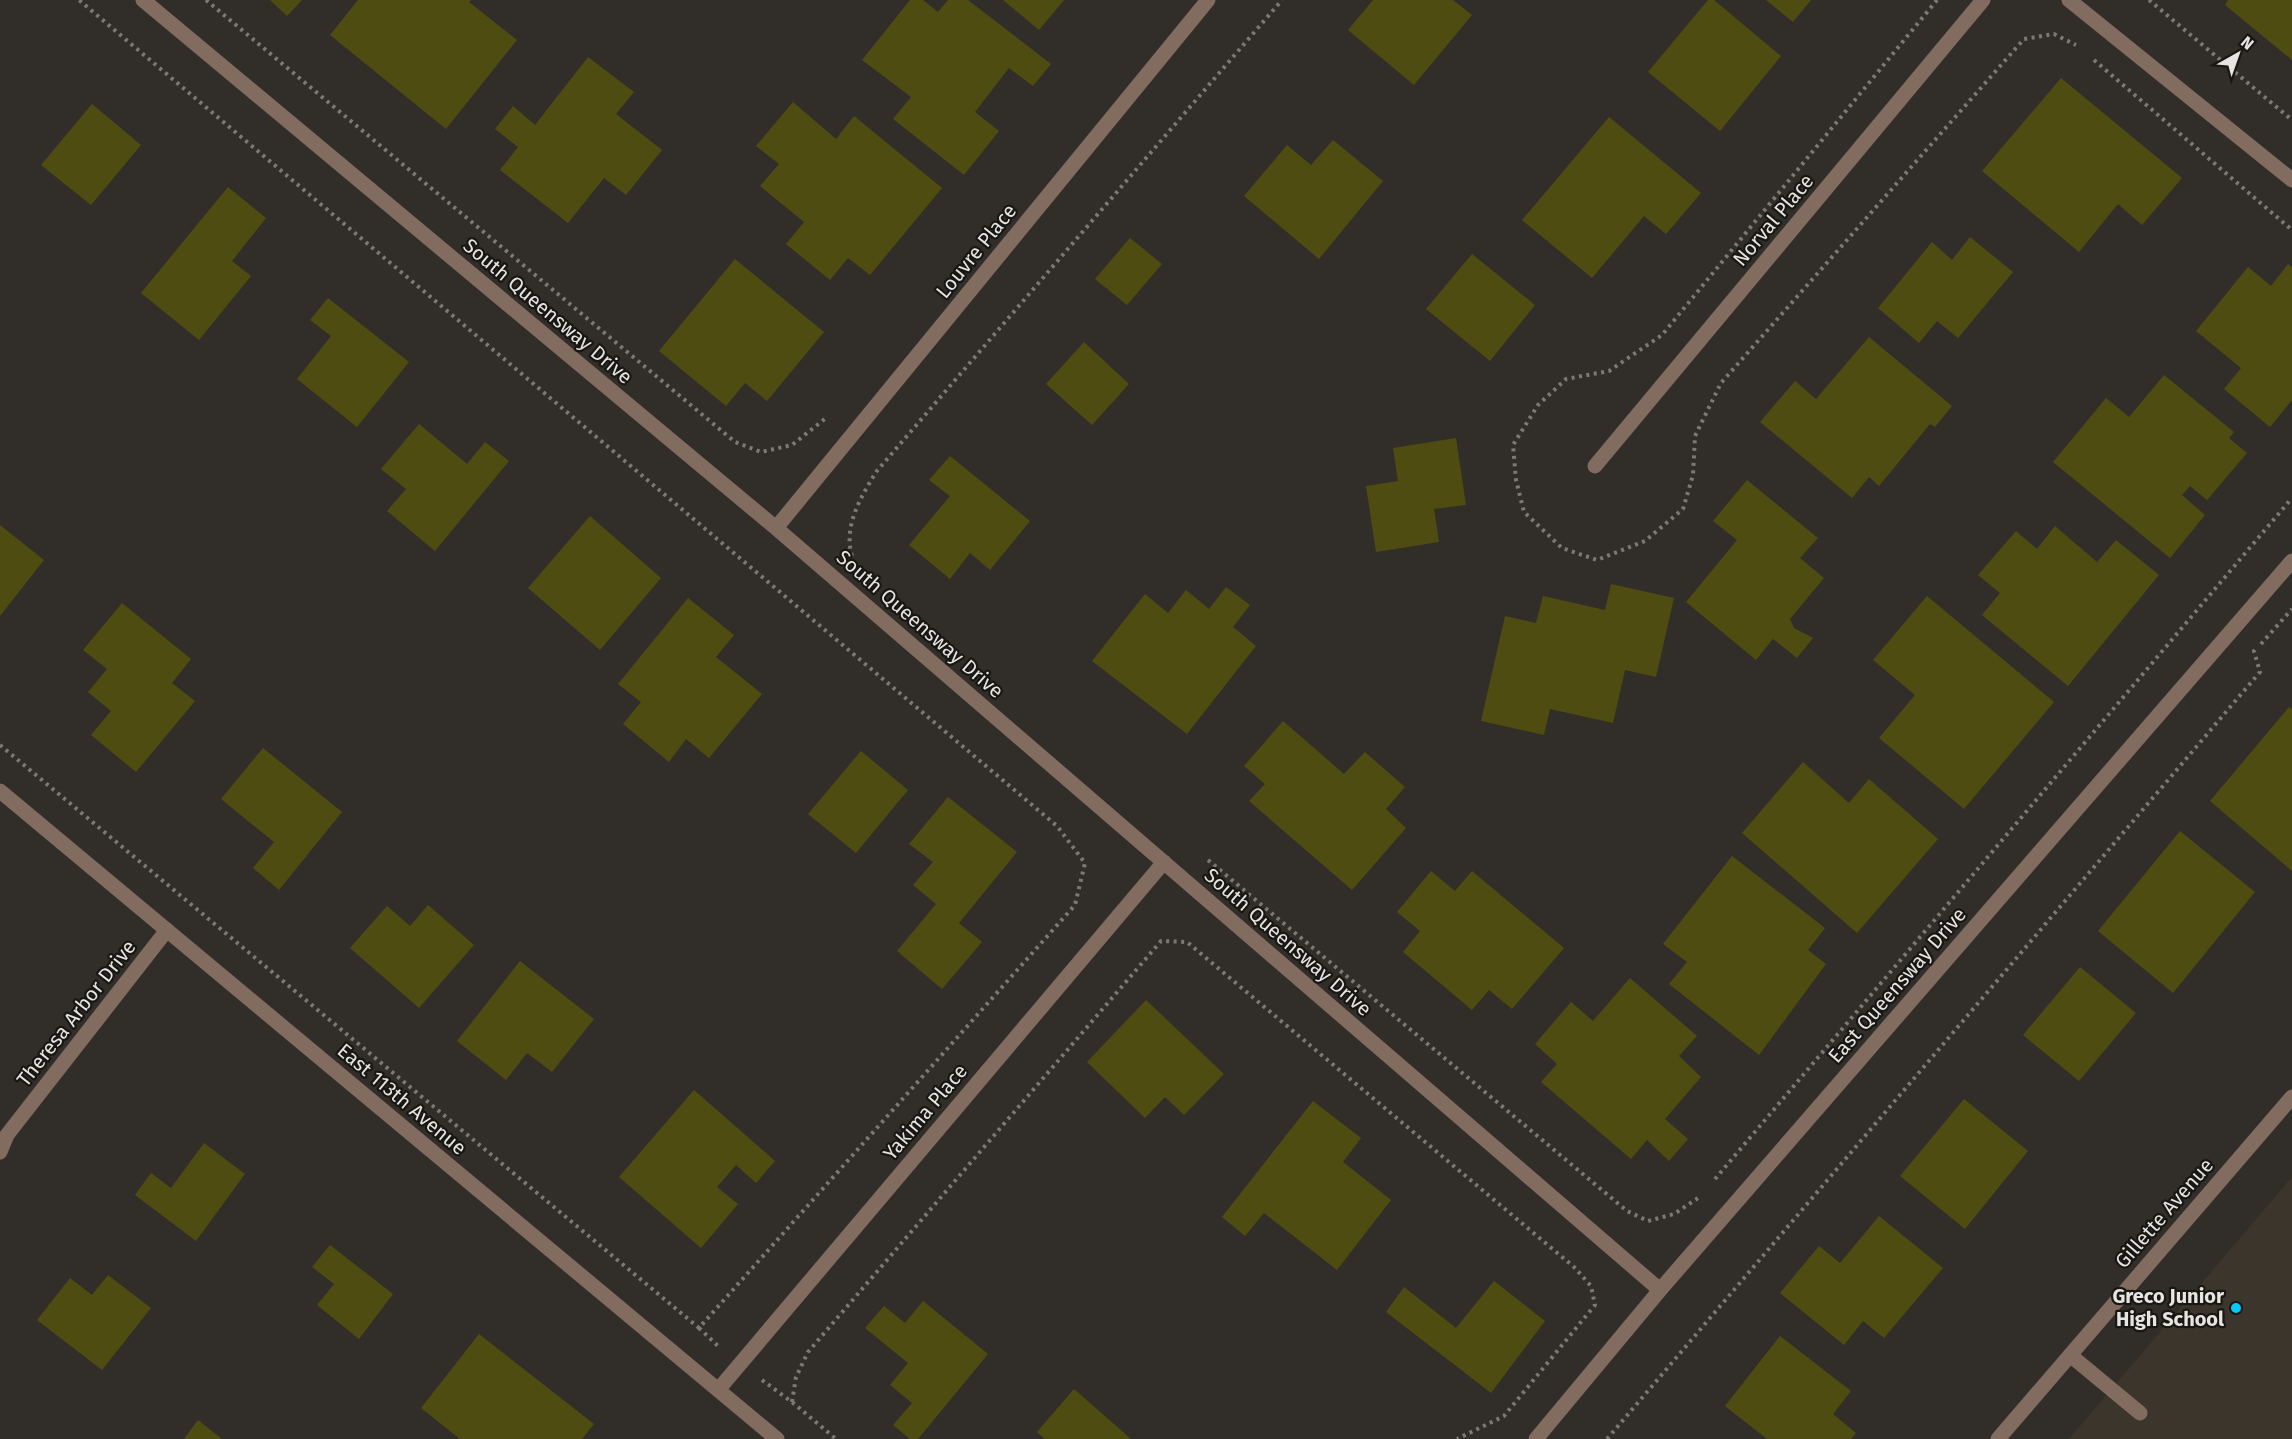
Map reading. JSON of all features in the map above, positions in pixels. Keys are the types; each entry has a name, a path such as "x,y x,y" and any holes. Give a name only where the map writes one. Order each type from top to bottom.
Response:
{"street":[{"name":"South Queensway Drive","path":"143,0 776,528 1660,1290"},
{"name":"Louvre Place","path":"776,528 1208,0"},
{"name":"Norval Place","path":"1595,466 1983,0"},
{"path":"2070,0 2292,180"},
{"name":"East Queensway Drive","path":"1536,1439 1660,1290 2292,561"},
{"name":"East 113th Avenue","path":"0,791 777,1439"},
{"name":"Yakima Place","path":"718,1390 1164,862"},
{"name":"Theresa Arbor Drive","path":"0,1152 7,1136 167,930"},
{"name":"Gillette Avenue","path":"1998,1439 2292,1097"},
{"path":"2070,1355 2139,1413"}],"path":[{"path":"78,0 1057,826 1085,863 1075,905 699,1328"},
{"path":"206,0 735,442 761,452 792,445 833,410"},
{"path":"855,563 850,547 850,532 857,503 876,472 1282,0"},
{"path":"2149,0 2292,120"},
{"path":"1721,383 2024,39 2054,34 2076,44 2085,52"},
{"path":"2094,60 2292,230"},
{"path":"1200,853 1628,1211 1648,1221 1674,1214 1700,1197 2292,498"},
{"path":"1607,1439 2260,672 2254,651 2292,609"},
{"path":"0,745 699,1328 739,1364 792,1402 836,1439"},
{"path":"792,1402 796,1377 808,1352 1161,942 1187,942 1574,1267 1591,1286 1595,1305 1504,1416 1457,1439"}],"shaded area":[{"name":"Greco Junior High School","path":"2292,1177 2292,1439 2069,1439"}],"building":[{"path":"270,0 302,0 287,16"},
{"path":"358,0 471,0 469,2 517,40 446,129 330,35"},
{"path":"910,0 923,0 938,12 948,0 968,0 1051,64 1033,86 1009,68 975,112 999,131 964,175 893,119 911,97 862,60"},
{"path":"1003,0 1064,0 1039,30"},
{"path":"1373,0 1453,0 1472,15 1414,85 1348,30"},
{"path":"1708,0 1714,0 1781,56 1720,131 1648,72"},
{"path":"1766,0 1811,0 1793,22"},
{"path":"2228,0 2292,0 2292,60 2225,5"},
{"path":"588,57 634,92 616,114 662,150 626,195 604,178 568,223 500,170 518,147 495,129 513,106 535,125"},
{"path":"2061,78 2182,178 2142,225 2118,204 2079,252 1982,171"},
{"path":"793,102 836,139 854,116 942,188 870,275 848,258 830,280 786,244 804,222 760,186 779,164 756,146"},
{"path":"92,104 141,145 91,205 41,165"},
{"path":"1609,117 1701,193 1666,234 1644,216 1592,278 1522,220"},
{"path":"1333,140 1383,181 1319,259 1244,196 1287,145 1311,165"},
{"path":"228,187 266,218 232,261 251,276 199,340 141,293"},
{"path":"1970,237 2013,272 1958,338 1937,321 1919,343 1878,308 1932,242 1952,260"},
{"path":"1130,238 1162,264 1127,305 1095,279"},
{"path":"1472,254 1535,305 1490,361 1426,309"},
{"path":"735,259 824,332 767,401 745,383 726,406 659,351"},
{"path":"2288,264 2292,267 2292,400 2270,427 2224,389 2241,368 2196,331 2248,267 2271,286"},
{"path":"328,298 409,362 357,427 297,379 331,336 310,320"},
{"path":"1869,337 1952,406 1935,427 1930,424 1879,486 1869,477 1852,498 1760,422 1795,381 1816,399"},
{"path":"1084,342 1129,384 1092,425 1046,384"},
{"path":"2164,375 2234,432 2229,438 2247,453 2207,500 2190,486 2182,495 2205,515 2170,558 2053,462 2106,398 2129,417"},
{"path":"419,424 467,464 485,442 509,461 435,551 387,511 406,489 381,469"},
{"path":"1456,438 1466,505 1434,509 1439,542 1376,552 1366,486 1398,481 1393,448"},
{"path":"950,456 1030,521 990,570 970,553 950,579 909,545 950,496 929,480"},
{"path":"1747,480 1818,538 1800,558 1824,578 1790,619 1794,628 1813,638 1797,658 1773,639 1756,660 1686,602 1737,540 1713,521"},
{"path":"590,516 661,578 600,650 528,588"},
{"path":"0,525 44,560 0,616"},
{"path":"2055,526 2097,562 2116,540 2159,575 2068,686 1982,615 2000,593 1978,575 2016,531 2037,549"},
{"path":"1611,584 1674,598 1656,677 1625,670 1613,723 1550,709 1544,735 1481,721 1505,616 1536,623 1543,596 1605,610"},
{"path":"1226,587 1250,605 1233,627 1256,646 1187,734 1092,661 1145,594 1168,613 1186,590 1209,609"},
{"path":"1927,596 2054,702 1964,809 1879,738 1915,695 1873,660"},
{"path":"688,598 734,635 716,657 762,694 709,758 686,739 669,762 623,724 641,702 618,684"},
{"path":"122,603 191,659 172,683 195,701 136,772 91,735 111,711 88,692 107,669 83,650"},
{"path":"2289,707 2292,709 2292,871 2210,801"},
{"path":"1283,721 1344,774 1365,752 1405,787 1386,809 1406,828 1352,890 1249,801 1265,784 1244,766"},
{"path":"263,748 342,812 279,890 253,868 274,842 221,799"},
{"path":"861,751 908,790 856,853 808,814"},
{"path":"1803,762 1849,803 1869,779 1938,839 1857,933 1742,833"},
{"path":"948,797 1017,852 959,923 982,942 942,989 897,951 936,904 913,885 933,862 909,844"},
{"path":"2180,831 2255,892 2173,993 2098,931"},
{"path":"1732,856 1825,928 1808,950 1826,964 1759,1055 1669,984 1687,962 1663,944"},
{"path":"1431,871 1455,891 1472,871 1564,948 1512,1009 1489,990 1472,1010 1403,952 1420,931 1397,912"},
{"path":"428,905 474,945 419,1008 350,948 387,906 410,926"},
{"path":"520,961 594,1019 552,1072 527,1053 506,1080 457,1041"},
{"path":"2080,967 2136,1013 2079,1081 2023,1035"},
{"path":"1630,978 1697,1036 1679,1056 1701,1077 1665,1119 1688,1139 1669,1161 1647,1140 1631,1159 1541,1082 1557,1064 1535,1044 1571,1002 1593,1021"},
{"path":"1146,1000 1224,1074 1184,1115 1165,1097 1145,1118 1087,1062"},
{"path":"694,1090 775,1161 756,1183 736,1165 717,1187 738,1204 701,1248 619,1177"},
{"path":"1964,1099 2028,1151 1965,1229 1900,1176"},
{"path":"1313,1101 1361,1138 1343,1162 1391,1200 1337,1270 1264,1213 1245,1236 1222,1217"},
{"path":"204,1143 245,1174 196,1241 135,1195 151,1173 171,1188"},
{"path":"1879,1216 1943,1268 1884,1338 1863,1321 1844,1345 1780,1293 1819,1246 1840,1263"},
{"path":"330,1245 393,1294 359,1339 317,1305 334,1284 312,1267"},
{"path":"108,1275 151,1308 102,1370 37,1320 70,1278 92,1295"},
{"path":"1494,1281 1545,1321 1491,1393 1386,1312 1404,1287 1456,1328"},
{"path":"923,1301 988,1354 918,1439 910,1439 893,1425 912,1403 890,1385 908,1363 865,1328 884,1306 905,1323"},
{"path":"479,1334 594,1424 582,1439 460,1439 421,1408"},
{"path":"1780,1336 1851,1391 1833,1414 1856,1433 1851,1439 1767,1439 1725,1406"},
{"path":"1074,1389 1131,1439 1045,1439 1037,1432"},
{"path":"198,1420 222,1439 184,1439"}],"place":[{"name":"Greco Junior High School","path":"2236,1308"}]}
